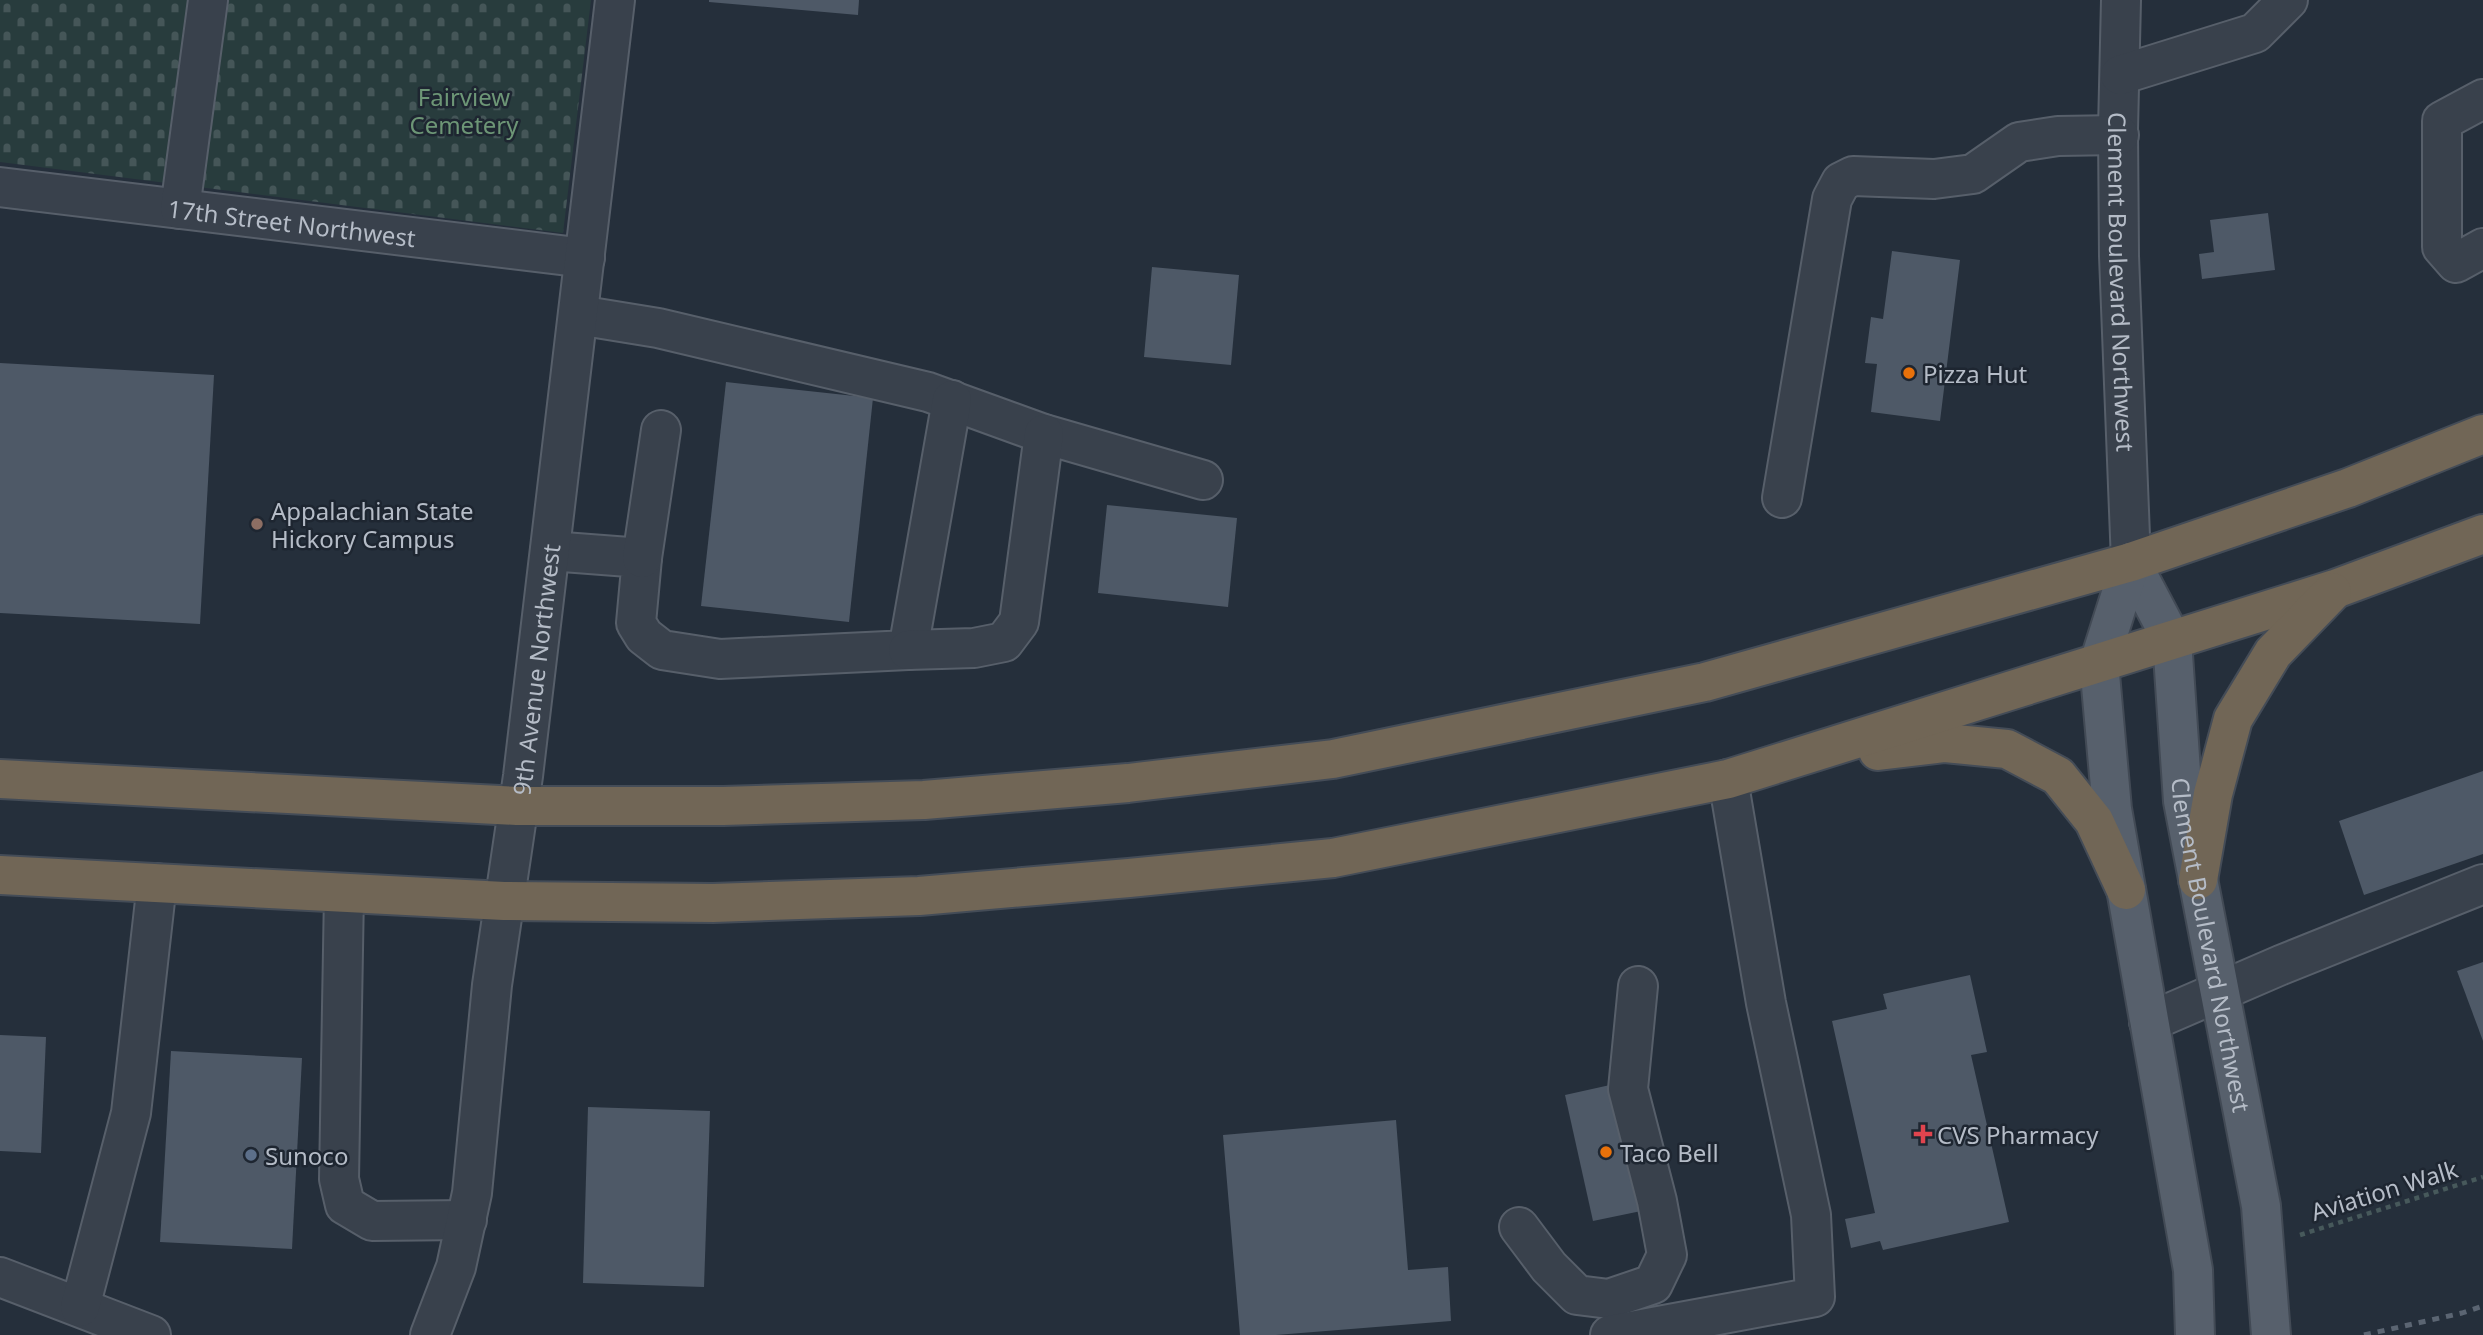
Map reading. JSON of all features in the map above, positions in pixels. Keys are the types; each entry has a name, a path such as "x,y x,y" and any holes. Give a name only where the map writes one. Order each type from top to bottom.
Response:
{"highway":[{"path":"0,779 517,806 723,806 924,800 1128,783 1333,759 1705,682 2131,562 2348,488 2483,434"},
{"path":"0,875 504,901 713,903 891,897 1333,858 1728,779 2334,589 2483,534"},
{"path":"2198,880 2213,794 2233,719 2273,653 2334,589"},
{"path":"1782,762 1945,743 2007,749 2058,776 2094,821 2126,890"}],"main road":[{"name":"Clement Boulevard Northwest","path":"2131,562 2172,640 2183,801 2261,1206 2271,1335"},
{"name":"Clement Boulevard Northwest","path":"2131,562 2099,663 2112,809 2193,1270 2195,1335"}],"street":[{"path":"180,209 208,0"},
{"name":"9th Avenue Northwest","path":"430,1335 456,1267 472,1194 492,985 550,551 615,0"},
{"name":"Clement Boulevard Northwest","path":"2121,0 2119,256 2131,562"},
{"path":"2120,75 2255,33 2288,0"},
{"path":"2483,99 2442,121 2442,247 2456,263 2483,248"},
{"path":"1782,498 1832,199 1841,182 1853,176 1934,179 1973,174 2019,142 2058,136 2119,135"},
{"name":"17th Street Northwest","path":"0,187 585,258"},
{"path":"578,315 658,328 915,388 1044,434 1203,480"},
{"path":"908,650 952,400"},
{"path":"661,430 642,558 636,623 645,636 662,650 720,659 974,648 1004,642 1018,622 1044,434"},
{"path":"550,551 642,558"},
{"path":"1610,1335 1815,1297 1811,1215 1766,1003 1728,779"},
{"path":"80,1307 131,1113 158,883"},
{"path":"2149,1022 2483,884"},
{"path":"344,893 339,1179 345,1205 372,1221 467,1220"},
{"path":"1519,1227 1549,1267 1577,1295 1609,1298 1653,1284 1667,1255 1657,1201 1628,1089 1638,986"},
{"path":"0,1277 151,1335"}],"path":[{"name":"Aviation Walk","path":"2296,1236 2483,1177"}],"green space":[{"name":"Fairview Cemetery","path":"0,0 591,0 563,233 0,162"}],"building":[{"path":"709,0 859,0 858,15"},
{"path":"2268,213 2275,270 2202,279 2199,254 2214,252 2210,220"},
{"path":"1892,251 1960,260 1940,421 1871,412 1877,364 1865,363 1871,317 1883,319"},
{"path":"1152,267 1239,275 1231,365 1144,357"},
{"name":"Appalachian State Hickory Campus","path":"0,363 214,375 200,624 0,613"},
{"path":"726,382 873,398 849,622 701,606"},
{"path":"1107,505 1237,518 1228,607 1098,593"},
{"path":"2483,771 2483,854 2364,895 2339,821"},
{"path":"2483,962 2483,1041 2457,971"},
{"name":"CVS Pharmacy","path":"1970,975 1987,1052 1971,1055 2009,1222 1883,1250 1880,1241 1851,1248 1845,1219 1875,1213 1832,1021 1887,1009 1883,994"},
{"path":"0,1035 46,1037 41,1153 0,1151"},
{"path":"171,1051 302,1058 292,1249 160,1242"},
{"name":"Taco Bell","path":"1619,1083 1646,1210 1593,1221 1565,1095"},
{"path":"588,1107 710,1111 704,1287 583,1283"},
{"path":"1396,1120 1408,1270 1448,1267 1451,1321 1276,1335 1240,1335 1223,1135"}],"railway":[{"path":"2364,1335 2483,1306"}],"place":[{"name":"Pizza Hut","path":"1909,373"},
{"name":"Appalachian State Hickory Campus","path":"257,524"},
{"name":"CVS Pharmacy","path":"1923,1134"},
{"name":"Taco Bell","path":"1606,1152"},
{"name":"Sunoco","path":"251,1155"}]}
